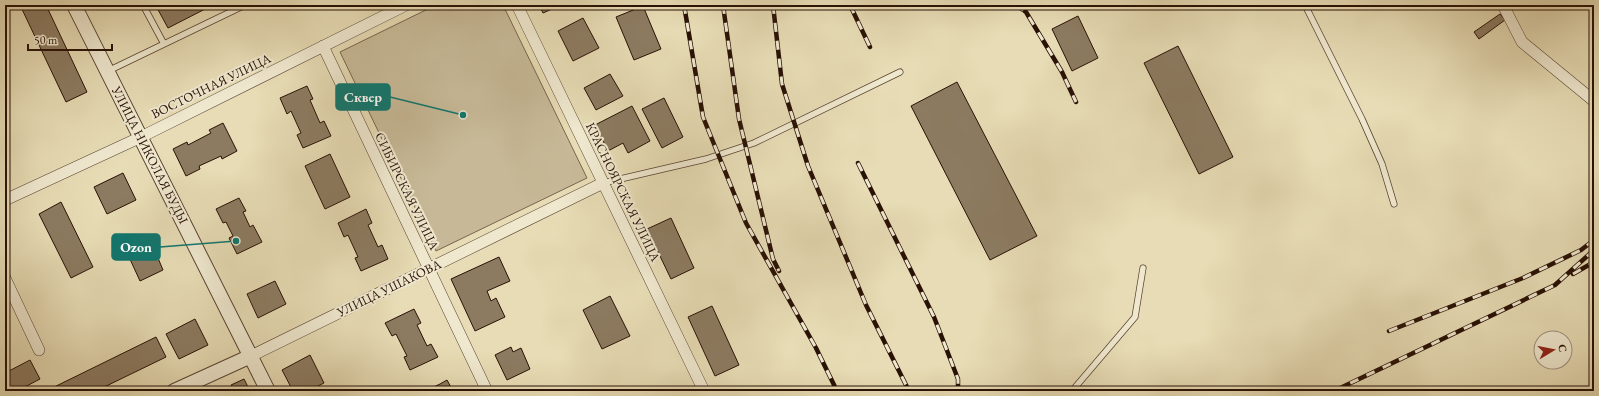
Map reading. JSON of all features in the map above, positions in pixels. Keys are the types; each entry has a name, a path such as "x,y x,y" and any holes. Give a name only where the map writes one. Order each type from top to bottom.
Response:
{"street":[{"name":"УЛИЦА НИКОЛАЯ БУДЫ","path":"74,5 268,391"},
{"name":"ВОСТОЧНАЯ УЛИЦА","path":"5,200 141,137 406,5"},
{"name":"КРАСНОЯРСКАЯ УЛИЦА","path":"517,5 704,391"},
{"path":"1503,5 1522,42 1594,101"},
{"name":"СИБИРСКАЯ УЛИЦА","path":"323,46 487,391"},
{"name":"УЛИЦА УШАКОВА","path":"174,391 251,356 603,184"},
{"path":"5,278 39,350"}],"lane":[{"path":"143,5 164,44"},
{"path":"108,71 245,5"},
{"path":"1304,5 1362,119 1379,158 1394,204"},
{"path":"603,184 706,159 754,143 900,72"},
{"path":"1072,391 1135,317 1143,268"}],"shaded area":[{"path":"436,5 503,5 587,178 436,251 340,52"}],"building":[{"path":"20,5 46,5 87,92 66,102"},
{"path":"213,5 168,28 156,6"},
{"path":"539,5 561,5 543,13"},
{"path":"643,6 661,49 634,60 616,17"},
{"path":"1500,14 1505,20 1479,39 1474,32"},
{"path":"1078,16 1098,58 1072,71 1052,29"},
{"path":"583,18 599,48 573,61 558,31"},
{"path":"1178,46 1233,157 1199,174 1144,63"},
{"path":"610,74 623,96 596,110 584,88"},
{"path":"957,82 1037,236 990,260 911,106"},
{"path":"307,86 313,99 310,100 320,123 324,121 331,136 303,148 297,135 301,133 291,111 287,114 280,98"},
{"path":"664,98 683,137 662,148 642,109"},
{"path":"632,106 650,141 628,153 623,143 608,151 595,125"},
{"path":"223,123 237,151 222,159 221,156 199,166 200,169 186,176 173,149 187,142 188,145 211,133 209,130"},
{"path":"330,154 350,197 325,209 305,166"},
{"path":"123,173 136,200 107,214 94,187"},
{"path":"239,198 246,211 243,212 250,227 253,225 262,242 237,254 229,238 233,236 226,222 223,223 216,209"},
{"path":"61,202 93,267 71,278 39,214"},
{"path":"366,209 372,223 368,225 378,247 382,245 388,259 361,271 355,258 358,257 348,235 344,237 338,223"},
{"path":"671,218 694,268 671,279 647,229"},
{"path":"153,246 163,270 140,281 129,257"},
{"path":"499,257 510,281 487,291 491,301 496,298 505,317 475,331 451,279"},
{"path":"275,281 286,304 258,318 247,294"},
{"path":"610,296 630,336 602,349 583,310"},
{"path":"712,306 739,365 715,376 688,317"},
{"path":"414,309 421,323 417,325 427,346 431,344 438,357 410,370 404,357 407,356 396,334 392,336 385,323"},
{"path":"195,319 208,345 179,359 166,334"},
{"path":"156,337 166,357 96,391 46,391"},
{"path":"511,347 513,352 521,348 530,369 507,380 495,355"},
{"path":"310,355 324,383 308,391 293,391 282,370"},
{"path":"30,360 40,379 17,391 5,391 5,373"},
{"path":"244,379 250,391 234,391 231,385"},
{"path":"447,380 453,391 425,391 440,384"}],"railway":[{"path":"684,5 703,117 746,223 816,348 837,391"},
{"path":"723,5 739,119 773,259 779,271"},
{"path":"773,5 782,84 808,166 866,305 909,391"},
{"path":"850,5 870,47"},
{"path":"1016,5 1026,12 1062,72 1076,102"},
{"path":"858,163 934,317 958,379 958,391"},
{"path":"1389,331 1523,278 1581,250 1594,240"},
{"path":"1334,391 1555,285 1594,250"},
{"path":"1573,274 1594,262"}],"place":[{"name":"Сквер","path":"463,115"},
{"name":"Ozon","path":"236,241"}]}
